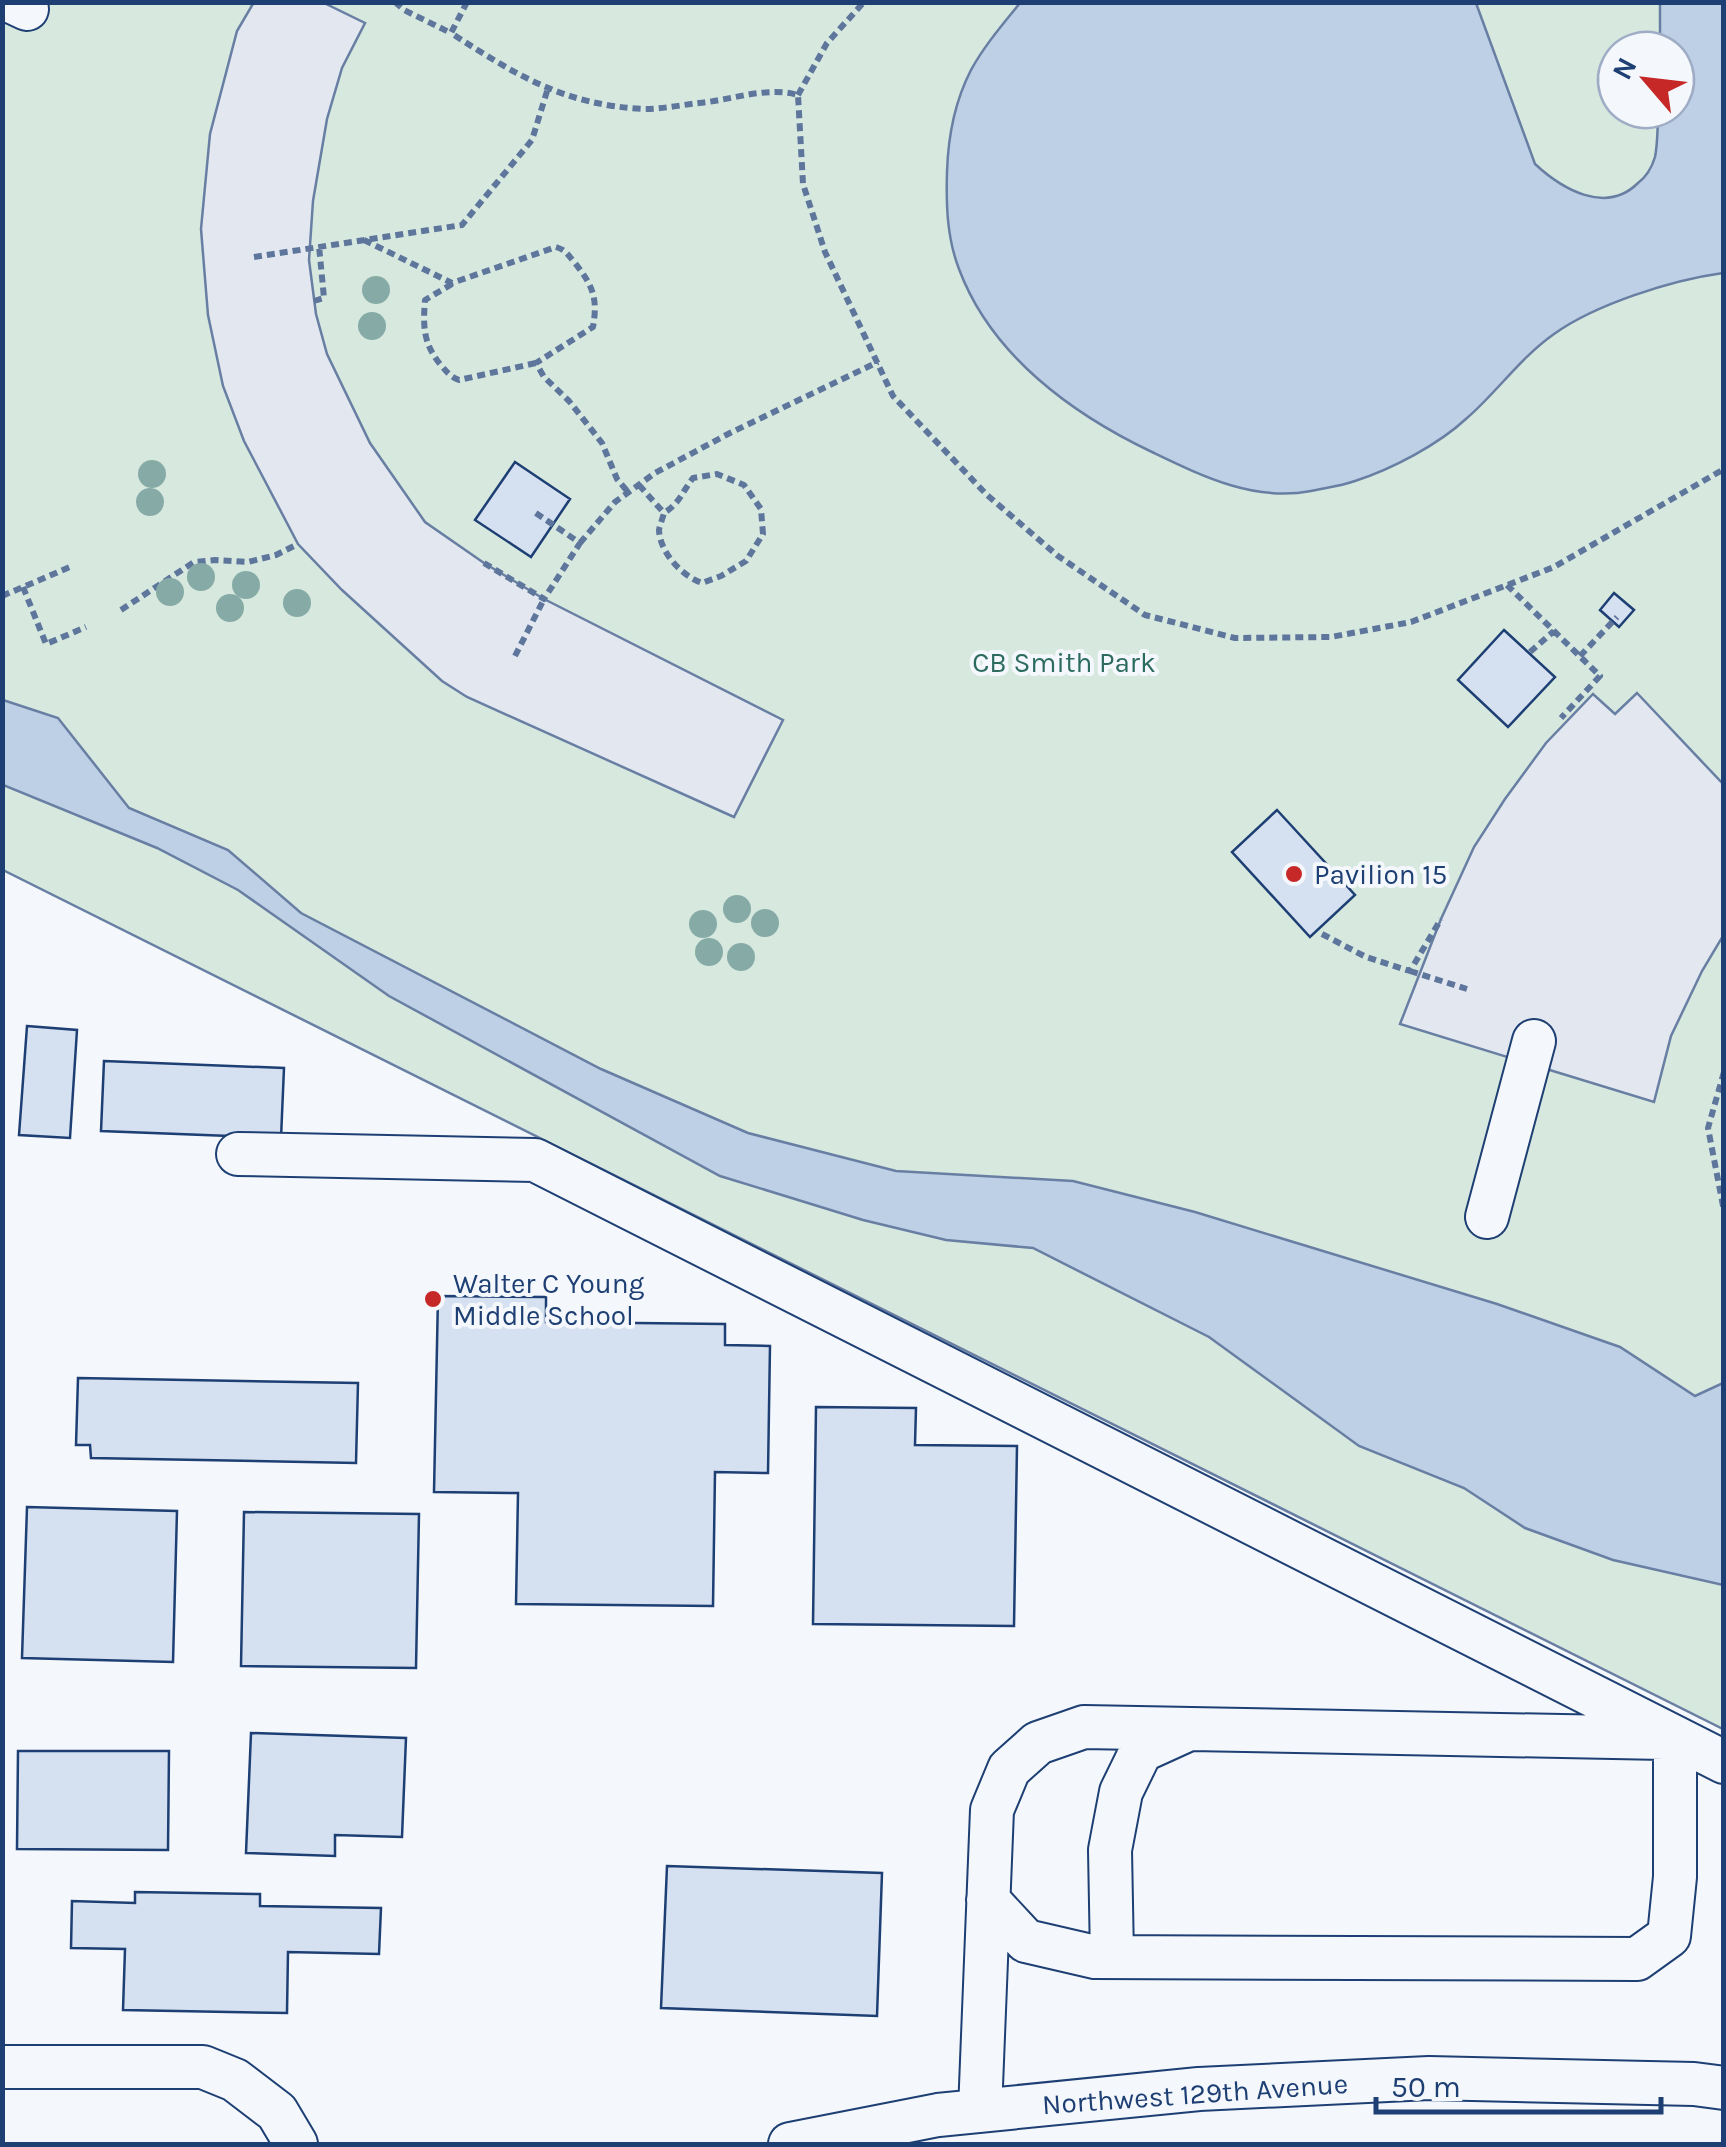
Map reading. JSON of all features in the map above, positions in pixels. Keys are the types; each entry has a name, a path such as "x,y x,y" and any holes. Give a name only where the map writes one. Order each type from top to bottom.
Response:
{"street":[{"path":"1486,1217 1534,1041"},
{"path":"238,1154 535,1160 1724,1762"},
{"path":"980,2111 992,1810 1009,1769 1038,1743 1084,1728 1674,1738"},
{"path":"1112,1957 1110,1850 1121,1792 1141,1750 1187,1730"},
{"path":"988,1900 1026,1940 1095,1957 1637,1958 1669,1936 1675,1877 1674,1738"},
{"path":"4,2069 203,2067 235,2080 276,2112 296,2144"},
{"name":"Northwest 129th Avenue","path":"790,2144 938,2115 1199,2090 1429,2078 1724,2088"}],"path":[{"path":"395,2 514,73 576,99 646,109 779,90 798,95"},
{"path":"451,33 467,2"},
{"path":"864,2 827,43 798,95 803,184 825,252 894,396 987,495 1058,556 1145,615 1235,638 1331,638 1412,622 1554,567 1724,470"},
{"path":"254,257 462,224 532,140 548,88"},
{"path":"364,240 452,283"},
{"path":"314,300 324,298 319,246"},
{"path":"556,247 564,249 590,282 596,307 593,327 536,362 459,380 451,377 430,352 423,330 426,300 452,283 556,247"},
{"path":"536,362 544,377 602,443 617,479 628,492"},
{"path":"515,656 544,599 580,543 615,502 655,473 730,433 878,362"},
{"path":"717,474 744,485 760,508 762,534 746,561 702,583 687,578 667,553 659,529 664,513 678,504 693,478 717,474"},
{"path":"639,484 664,513"},
{"path":"533,511 580,543"},
{"path":"122,610 194,562 248,562 298,544"},
{"path":"484,563 544,599"},
{"path":"2,596 70,567"},
{"path":"1507,585 1600,676 1561,718"},
{"path":"23,587 46,644 86,628"},
{"path":"1580,656 1617,616"},
{"path":"1530,652 1554,631"},
{"path":"1410,971 1441,919"},
{"path":"1322,934 1366,957 1467,989"},
{"path":"1724,1072 1708,1128 1724,1211"}],"green space":[{"name":"CB Smith Park","path":"2,3 1723,3 1723,1729 3,870"}],"shaded area":[{"path":"254,2 324,3 365,23 342,68 327,119 313,201 309,260 316,314 327,354 370,443 425,522 484,563 544,599 783,720 734,817 467,697 442,681 298,544 244,441 223,386 208,315 201,229 210,134 237,31"},
{"path":"1637,693 1724,785 1723,936 1671,1036 1654,1102 1400,1024 1474,847 1505,799 1546,743 1593,694 1615,714"}],"water":[{"path":"1020,3 1476,3 1535,164 1558,182 1598,198 1625,192 1644,178 1655,157 1657,130 1696,130 1696,30 1660,30 1660,3 1723,3 1723,273 1635,295 1571,323 1530,354 1478,408 1442,438 1369,476 1339,486 1290,493 1229,485 1122,437 1064,400 1013,355 973,300 952,245 947,209 948,159 961,94 988,44"},
{"path":"3,700 58,718 129,808 228,850 301,913 601,1069 748,1133 896,1171 1073,1181 1195,1212 1497,1304 1620,1347 1695,1396 1723,1383 1723,1585 1613,1560 1525,1528 1464,1488 1359,1446 1209,1337 1033,1248 946,1240 863,1220 720,1176 389,996 238,890 157,848 3,785"}],"building":[{"path":"515,462 570,499 531,557 475,520"},
{"path":"1614,593 1634,610 1619,627 1600,610"},
{"path":"1504,630 1555,677 1508,727 1458,680"},
{"name":"Pavilion 15","path":"1277,810 1355,895 1310,937 1232,852"},
{"path":"27,1026 77,1030 70,1138 19,1135"},
{"path":"104,1061 284,1068 281,1138 101,1131"},
{"path":"438,1296 546,1297 546,1322 725,1324 725,1345 770,1346 768,1473 715,1472 713,1606 516,1604 518,1493 434,1492"},
{"path":"78,1378 358,1383 356,1463 91,1458 90,1445 76,1445"},
{"path":"816,1407 916,1408 915,1445 1017,1446 1014,1626 813,1624"},
{"path":"27,1507 177,1511 173,1662 22,1658"},
{"path":"244,1512 419,1514 416,1668 241,1666"},
{"path":"251,1733 406,1738 402,1837 335,1835 335,1856 246,1853"},
{"path":"18,1751 169,1751 168,1850 17,1849"},
{"path":"667,1866 882,1873 877,2016 661,2008"},
{"path":"135,1892 260,1894 260,1906 381,1908 379,1954 288,1952 287,2013 123,2010 125,1949 71,1948 72,1901 135,1903"}],"place":[{"name":"Pavilion 15","path":"1294,874"},
{"name":"Walter C Young Middle School","path":"433,1299"}]}
